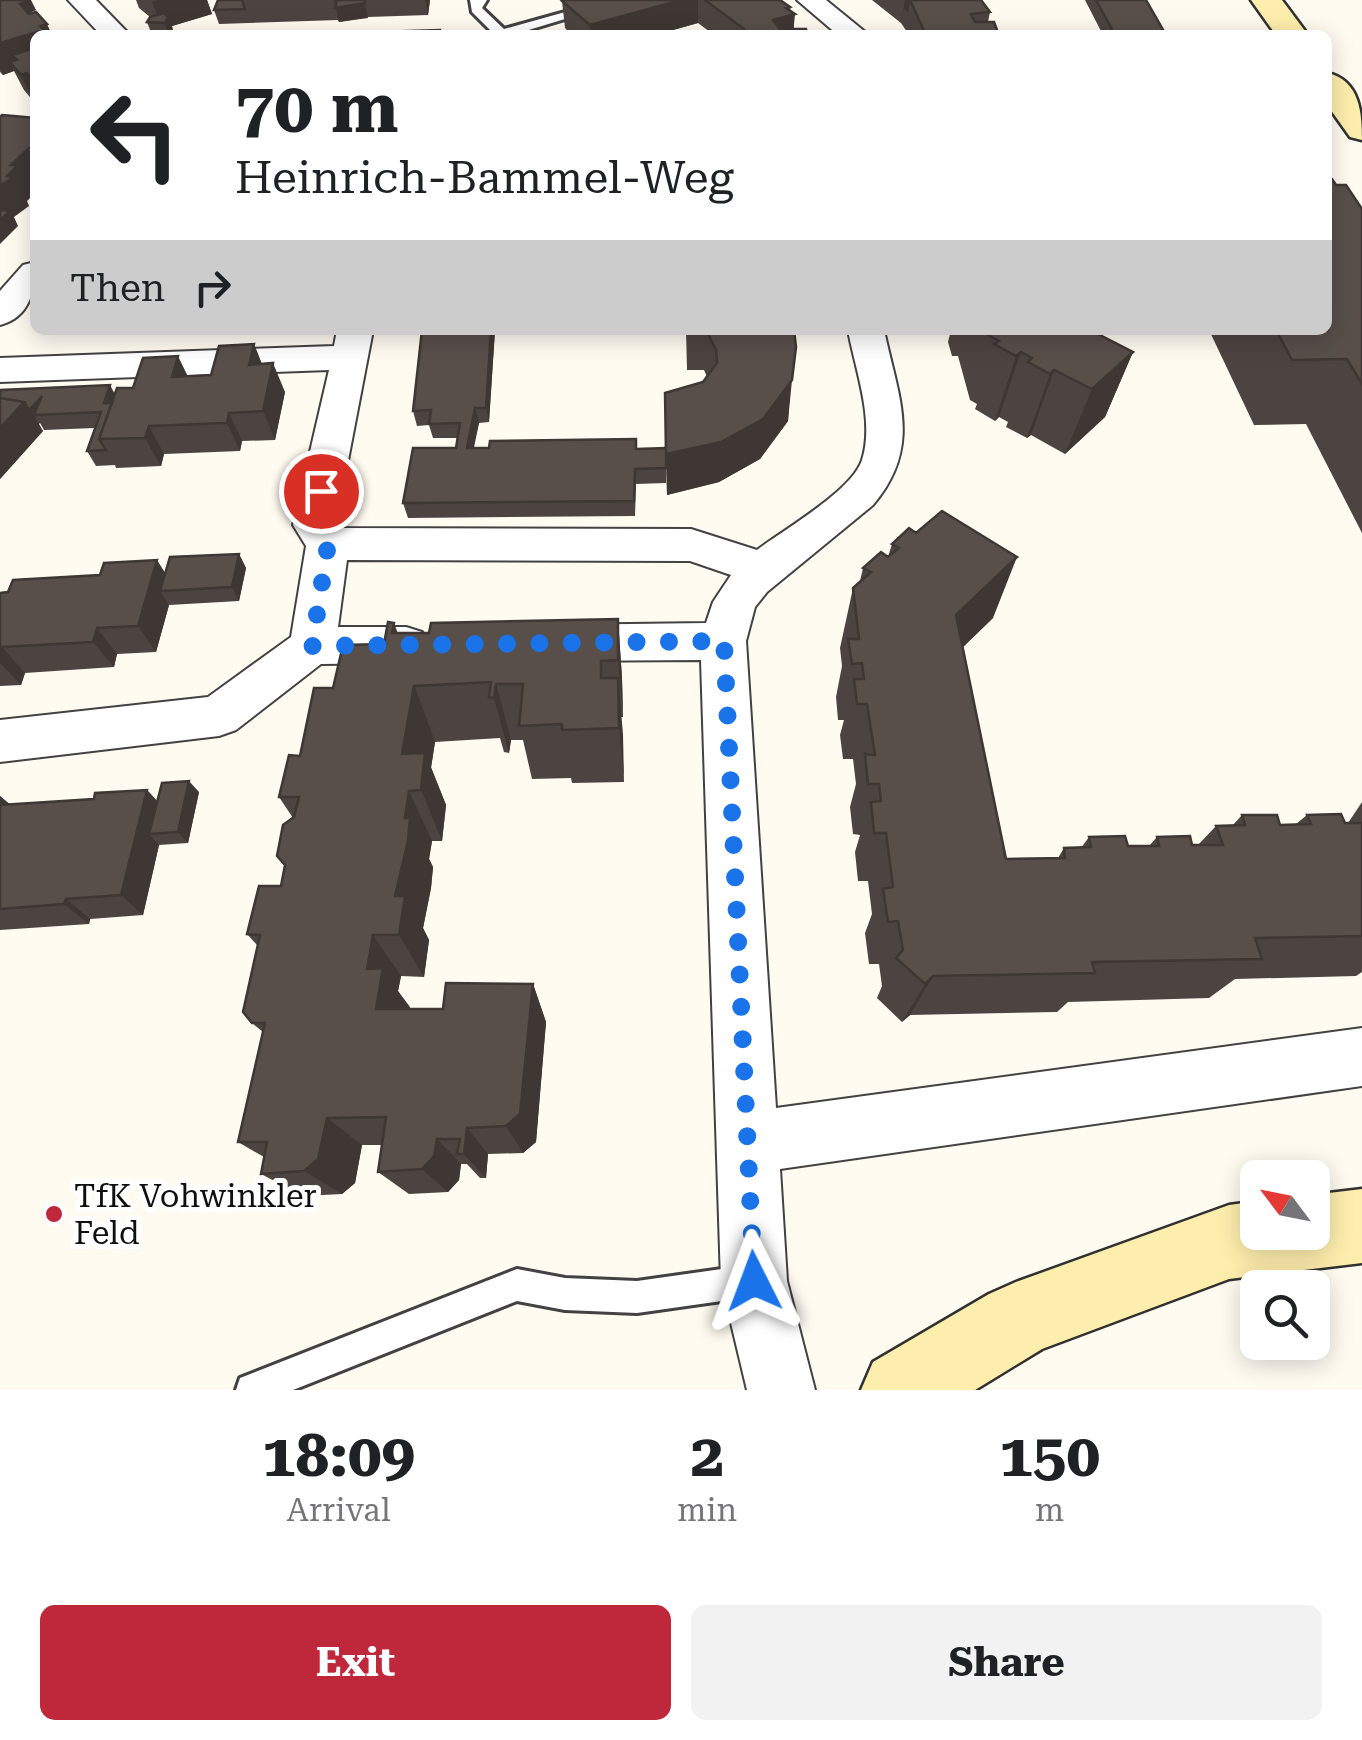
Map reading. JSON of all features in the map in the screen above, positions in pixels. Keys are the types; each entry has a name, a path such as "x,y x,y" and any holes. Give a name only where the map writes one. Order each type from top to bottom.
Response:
{"street":[{"path":"81,0 111,30"},
{"path":"810,0 850,30"},
{"path":"1266,0 1288,30"},
{"path":"1332,89 1362,130"},
{"path":"0,314 30,278"},
{"path":"782,1390 754,1281 724,641 736,598 763,569 864,489 881,464 885,437 867,335"},
{"path":"0,370 292,358 353,343 314,524 328,544 312,646"},
{"path":"328,544 691,544 763,569"},
{"path":"508,644 724,641"},
{"path":"0,741 219,716 312,646 449,644"},
{"path":"745,1143 1362,1057"},
{"path":"901,1390 1016,1321 1126,1276 1229,1242 1362,1226"}],"lane":[{"path":"481,0 475,2 476,10 497,30"},
{"path":"515,30 622,0"},
{"path":"252,1390 517,1285 565,1294 637,1297 754,1281"}],"building":[{"path":"0,0 24,0 20,4 29,14 36,12 47,24 40,26 44,30 30,30 30,34 0,43"},
{"path":"218,0 242,0 245,9 214,10"},
{"path":"337,0 365,0 365,3 335,8"},
{"path":"681,0 590,25 562,1"},
{"path":"705,0 780,0 795,14 773,20 780,29 806,30 744,30"},
{"path":"910,0 981,0 990,12 971,14 975,22 994,22 997,30 924,30"},
{"path":"1096,0 1146,0 1163,30 1112,30"},
{"path":"164,13 168,17 165,23 147,22 150,17"},
{"path":"30,50 30,76 21,75 10,62 17,60 12,55"},
{"path":"0,117 30,118 30,148 11,165 18,165 7,176 14,177 0,186"},
{"path":"1332,179 1336,185 1346,185 1362,209 1362,384 1347,359 1292,360 1279,335 1332,335"},
{"path":"421,335 491,335 486,408 475,408 467,448 489,448 490,441 636,439 636,449 666,448 666,468 635,469 634,501 403,503 413,448 456,448 460,423 429,424 431,410 413,411"},
{"path":"708,335 795,335 792,380 763,419 721,442 666,454 665,393 703,382 717,363"},
{"path":"988,335 1100,335 1133,352 1092,389 1054,370 1050,374 1028,362 1032,358 1021,352 1016,356 994,344 999,341"},
{"path":"254,344 249,365 273,363 263,411 229,413 227,423 149,426 145,438 99,439 117,388 133,388 143,358 178,356 172,377 211,375 219,346"},
{"path":"110,385 104,403 112,403 99,439 106,450 87,451 101,412 34,415 42,396 29,410 24,402 0,398 0,390"},
{"path":"0,398 24,402 0,428"},
{"path":"942,511 1017,557 956,615 1006,859 1065,858 1064,848 1091,847 1089,837 1125,836 1128,846 1159,846 1157,837 1190,836 1192,845 1223,845 1216,826 1245,825 1242,815 1277,815 1280,825 1311,824 1307,815 1341,814 1345,823 1362,823 1362,936 1255,938 1262,959 1092,962 1095,973 933,976 925,984 896,958 903,950 898,921 888,922 883,889 893,887 886,833 874,833 871,802 881,801 879,784 868,784 865,754 875,755 867,704 857,704 854,679 864,679 862,663 852,664 848,639 859,639 853,588 871,572 863,568 881,552 888,557 899,548 892,544 909,528 916,533"},
{"path":"239,554 232,587 160,591 170,557"},
{"path":"157,560 138,626 97,628 93,642 2,647 0,652 0,593 8,592 13,580 100,575 104,563"},
{"path":"618,619 618,660 601,661 601,678 618,678 619,728 562,730 562,724 519,726 523,684 496,684 494,698 489,697 491,682 414,686 402,754 425,753 421,790 409,791 405,818 410,818 408,841 395,896 405,896 399,935 373,935 367,969 383,968 376,1009 443,1009 446,983 533,984 520,1114 506,1126 467,1128 464,1154 457,1154 460,1139 437,1139 434,1156 422,1169 378,1172 386,1117 327,1118 318,1159 304,1171 261,1174 267,1142 238,1142 265,1023 252,1023 243,1012 260,935 247,934 259,886 281,886 285,865 277,856 283,825 294,817 299,797 279,797 289,755 300,756 314,688 333,688 343,645 384,644 388,622 394,623 392,633 429,633 431,623"},
{"path":"189,781 178,832 149,834 162,783"},
{"path":"147,790 121,895 0,909 0,805 94,799 95,793"}],"place":[{"name":"TfK Vohwinkler Feld","path":"54,1214"}],"route":[{"path":"321,491 314,524 328,544 312,646 724,641 754,1281"}]}
